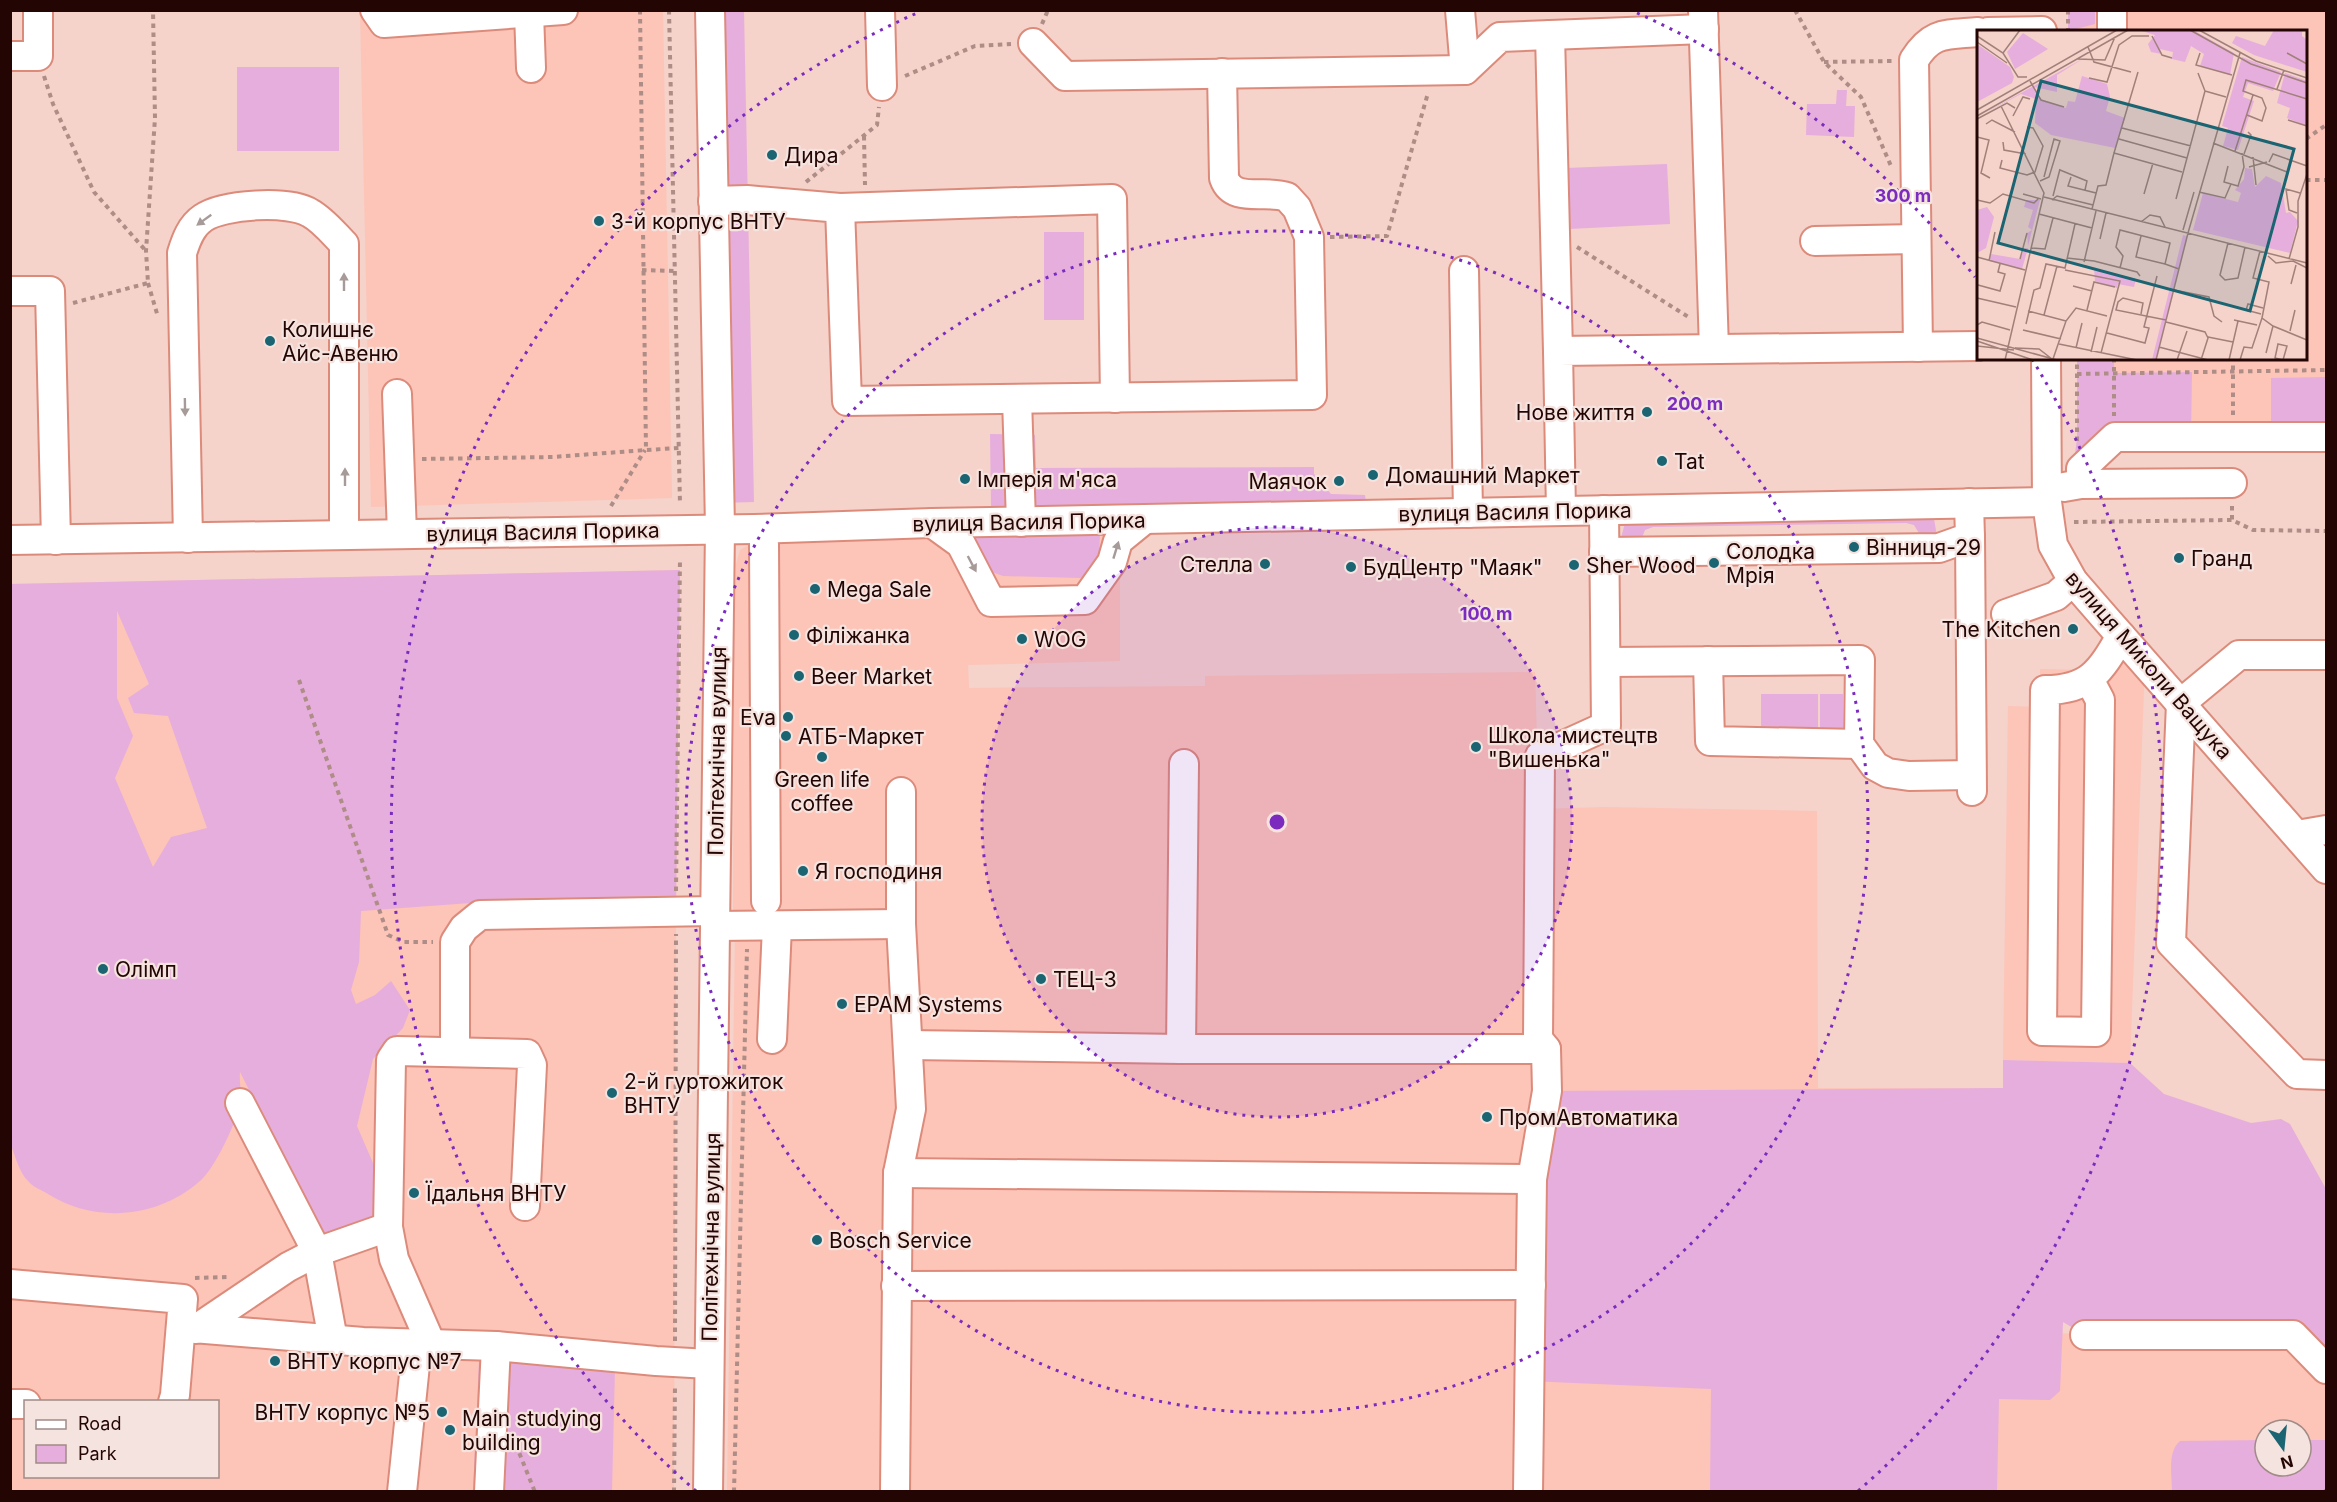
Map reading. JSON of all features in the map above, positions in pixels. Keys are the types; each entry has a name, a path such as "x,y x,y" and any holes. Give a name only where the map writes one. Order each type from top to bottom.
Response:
{"street":[{"path":"24,56 38,10"},
{"path":"375,10 384,23 563,10"},
{"name":"Політехнічна вулиця","path":"708,1491 720,528 710,10"},
{"path":"880,10 882,86"},
{"path":"1460,10 1465,70"},
{"path":"2042,10 2042,30"},
{"path":"2112,10 2112,30"},
{"path":"529,13 531,68"},
{"path":"1033,43 1065,76 1465,70 1500,37 1550,35 1703,20 1714,341"},
{"path":"1918,347 1914,60 1924,44 1939,36 1977,32"},
{"path":"1550,35 1562,511"},
{"path":"853,208 847,401 1312,395 1309,237 1297,208 1287,197 1240,193 1229,189 1226,184 1222,73"},
{"path":"713,201 747,200 853,208 1112,199 1115,398"},
{"path":"188,538 182,253 188,236 202,218 227,208 290,206 310,213 344,244 344,535"},
{"path":"1815,241 1916,238"},
{"path":"1464,271 1468,513"},
{"path":"10,291 50,291 56,540"},
{"path":"1558,351 1714,341 1918,347 1977,346"},
{"name":"вулиця Миколи Ващука","path":"2046,360 2047,496 2053,545 2073,581 2326,869"},
{"path":"397,394 402,534"},
{"path":"1017,399 1021,522"},
{"path":"2081,484 2081,469 2115,437 2326,437"},
{"name":"вулиця Василя Порика","path":"10,540 1969,503 2047,496 2081,484 2232,483"},
{"path":"1606,662 1860,660 1859,744 1875,766 1888,773 1971,783 1969,503"},
{"path":"1528,1491 1532,1179 1547,1090 1546,1049 1538,1039 1540,756 1606,726 1604,510"},
{"path":"932,523 961,544 992,602 1085,600 1112,562 1118,541 1145,519"},
{"path":"1604,552 1940,548 1970,537"},
{"path":"764,544 764,745 771,913 772,1039"},
{"path":"2006,614 2056,596 2073,581"},
{"path":"2089,679 2100,700 2096,1032 2042,1030 2045,690 2078,687 2101,668 2121,636"},
{"path":"2326,655 2239,655 2181,703 2171,943 2298,1074 2326,1075"},
{"path":"1708,661 1710,741 1859,744"},
{"path":"717,746 764,745"},
{"path":"1181,1049 1184,764"},
{"path":"895,1491 897,1173 911,1109 901,924 901,792"},
{"path":"2296,835 2326,830"},
{"path":"454,1052 455,942 464,928 480,915 676,910 748,926 771,913 901,924"},
{"path":"908,1045 1181,1049 1546,1049"},
{"path":"402,1491 424,1345 394,1258 388,1227 391,1060 397,1051 527,1054 532,1065 525,1206"},
{"path":"240,1103 317,1251 333,1340"},
{"path":"897,1173 1532,1179"},
{"path":"189,1328 317,1251 388,1227"},
{"path":"10,1284 183,1299 189,1328 173,1400"},
{"path":"896,1286 1531,1285"},
{"path":"189,1328 333,1340 496,1346 709,1364"},
{"path":"2085,1335 2293,1335 2326,1369"},
{"path":"489,1491 496,1346"}],"path":[{"path":"50,309 148,283 146,251 155,118 153,10"},
{"path":"611,506 645,450 640,10"},
{"path":"669,10 680,504"},
{"path":"1795,10 1824,62 1861,97 1893,172"},
{"path":"2068,10 2068,30"},
{"path":"24,56 53,104 94,192 146,251"},
{"path":"1824,62 1914,60"},
{"path":"1309,237 1387,236 1434,70"},
{"path":"2307,138 2326,125"},
{"path":"853,208 864,135"},
{"path":"2307,180 2326,180"},
{"path":"1555,233 1714,341"},
{"path":"642,270 675,271"},
{"path":"2114,360 2115,437"},
{"path":"2077,374 2326,370"},
{"path":"399,459 553,457 679,448"},
{"path":"2073,522 2232,520 2253,530 2326,531"},
{"path":"674,1491 680,559"},
{"path":"299,680 388,935 404,942 455,942"},
{"path":"734,1491 748,926"}],"shaded area":[{"path":"360,11 663,11 672,498 371,507"},
{"path":"2068,11 2326,11 2326,437 2077,438 2077,360 2307,360 2307,30 2068,30"},
{"path":"1112,532 1120,563 1120,661 968,665 969,688 1205,686 1205,676 1535,672 1539,809 1605,807 1817,811 1818,1088 2003,1088 2000,1333 2293,1335 2326,1369 2326,1490 727,1492 735,934 733,918 734,622 736,564 740,550 759,539"},
{"path":"680,570 674,1491 11,1491 10,584"},
{"path":"2106,619 2145,662 2130,1063 2003,1060 2008,706 2040,707 2040,669 2091,670"}],"green space":[{"path":"710,11 744,11 754,502 719,503"},
{"path":"2068,11 2095,11 2095,24 2068,30"},
{"path":"237,67 339,67 339,151 237,151"},
{"path":"1837,90 1847,90 1846,106 1855,106 1854,137 1806,135 1807,104 1836,104"},
{"path":"1667,164 1670,224 1569,229 1566,168"},
{"path":"1044,232 1084,232 1084,320 1044,320"},
{"path":"2077,360 2114,360 2114,373 2192,372 2191,437 2115,437 2073,471 2077,438"},
{"path":"2326,377 2326,421 2271,422 2271,378"},
{"path":"990,434 1035,435 1036,468 1314,467 1314,474 1331,494 1365,495 1366,504 991,506"},
{"path":"1933,513 1939,548 1928,548 1914,525 1906,523 1653,527 1645,530 1637,551 1617,552 1627,516"},
{"path":"976,532 1100,532 1099,560 1093,574 1080,578 1003,576 992,572 975,540"},
{"path":"680,570 676,910 484,902 361,911 359,962 351,990 356,1004 375,995 391,981 410,1010 403,1028 373,1059 357,1126 376,1170 373,1223 324,1239 240,1072 241,1100 238,1112 218,1156 200,1181 165,1203 126,1213 86,1210 67,1204 35,1187 26,1179 20,1170 11,1145 10,584","holes":["117,611 149,684 128,698 134,713 168,716 207,828 171,837 153,867 115,778 133,736 117,698"]},
{"path":"1761,694 1818,694 1818,730 1761,730"},
{"path":"1820,694 1843,694 1843,730 1820,730"},
{"path":"2003,1060 2130,1063 2164,1094 2251,1123 2281,1119 2290,1124 2326,1189 2326,1369 2293,1335 2085,1335 2063,1322 2060,1391 2050,1400 1999,1399 1997,1491 1710,1491 1711,1389 1529,1381 1547,1091 2003,1088"},
{"path":"479,1361 615,1367 612,1491 473,1492"},
{"path":"2253,1440 2253,1478 2313,1478 2313,1440 2326,1440 2326,1491 2172,1491 2172,1457 2180,1441"}],"place":[{"name":"Дира","path":"772,155"},
{"name":"3-й корпус ВНТУ","path":"599,221"},
{"name":"Колишнє Айс-Авеню","path":"270,341"},
{"name":"Нове життя","path":"1647,412"},
{"name":"Tat","path":"1662,461"},
{"name":"Домашний Маркет","path":"1373,475"},
{"name":"Імперія м'яса","path":"965,479"},
{"name":"Маячок","path":"1339,481"},
{"name":"Вінниця-29","path":"1854,547"},
{"name":"Гранд","path":"2179,558"},
{"name":"Солодка Мрія","path":"1714,563"},
{"name":"Стелла","path":"1265,564"},
{"name":"Sher Wood","path":"1574,565"},
{"name":"БудЦентр \"Маяк\"","path":"1351,567"},
{"name":"Mega Sale","path":"815,589"},
{"name":"The Kitchen","path":"2073,629"},
{"name":"Філіжанка","path":"794,635"},
{"name":"WOG","path":"1022,639"},
{"name":"Beer Market","path":"799,676"},
{"name":"Eva","path":"788,717"},
{"name":"АТБ-Маркет","path":"786,736"},
{"name":"Школа мистецтв \"Вишенька\"","path":"1476,747"},
{"name":"Green life coffee","path":"822,757"},
{"name":"Я господиня","path":"803,871"},
{"name":"Олімп","path":"103,969"},
{"name":"ТЕЦ-3","path":"1041,979"},
{"name":"EPAM Systems","path":"842,1004"},
{"name":"2-й гуртожиток ВНТУ","path":"612,1093"},
{"name":"ПромАвтоматика","path":"1487,1117"},
{"name":"Їдальня ВНТУ","path":"414,1193"},
{"name":"Bosch Service","path":"817,1240"},
{"name":"ВНТУ корпус №7","path":"275,1361"},
{"name":"ВНТУ корпус №5","path":"442,1412"},
{"name":"Main studying building","path":"450,1430"}]}
